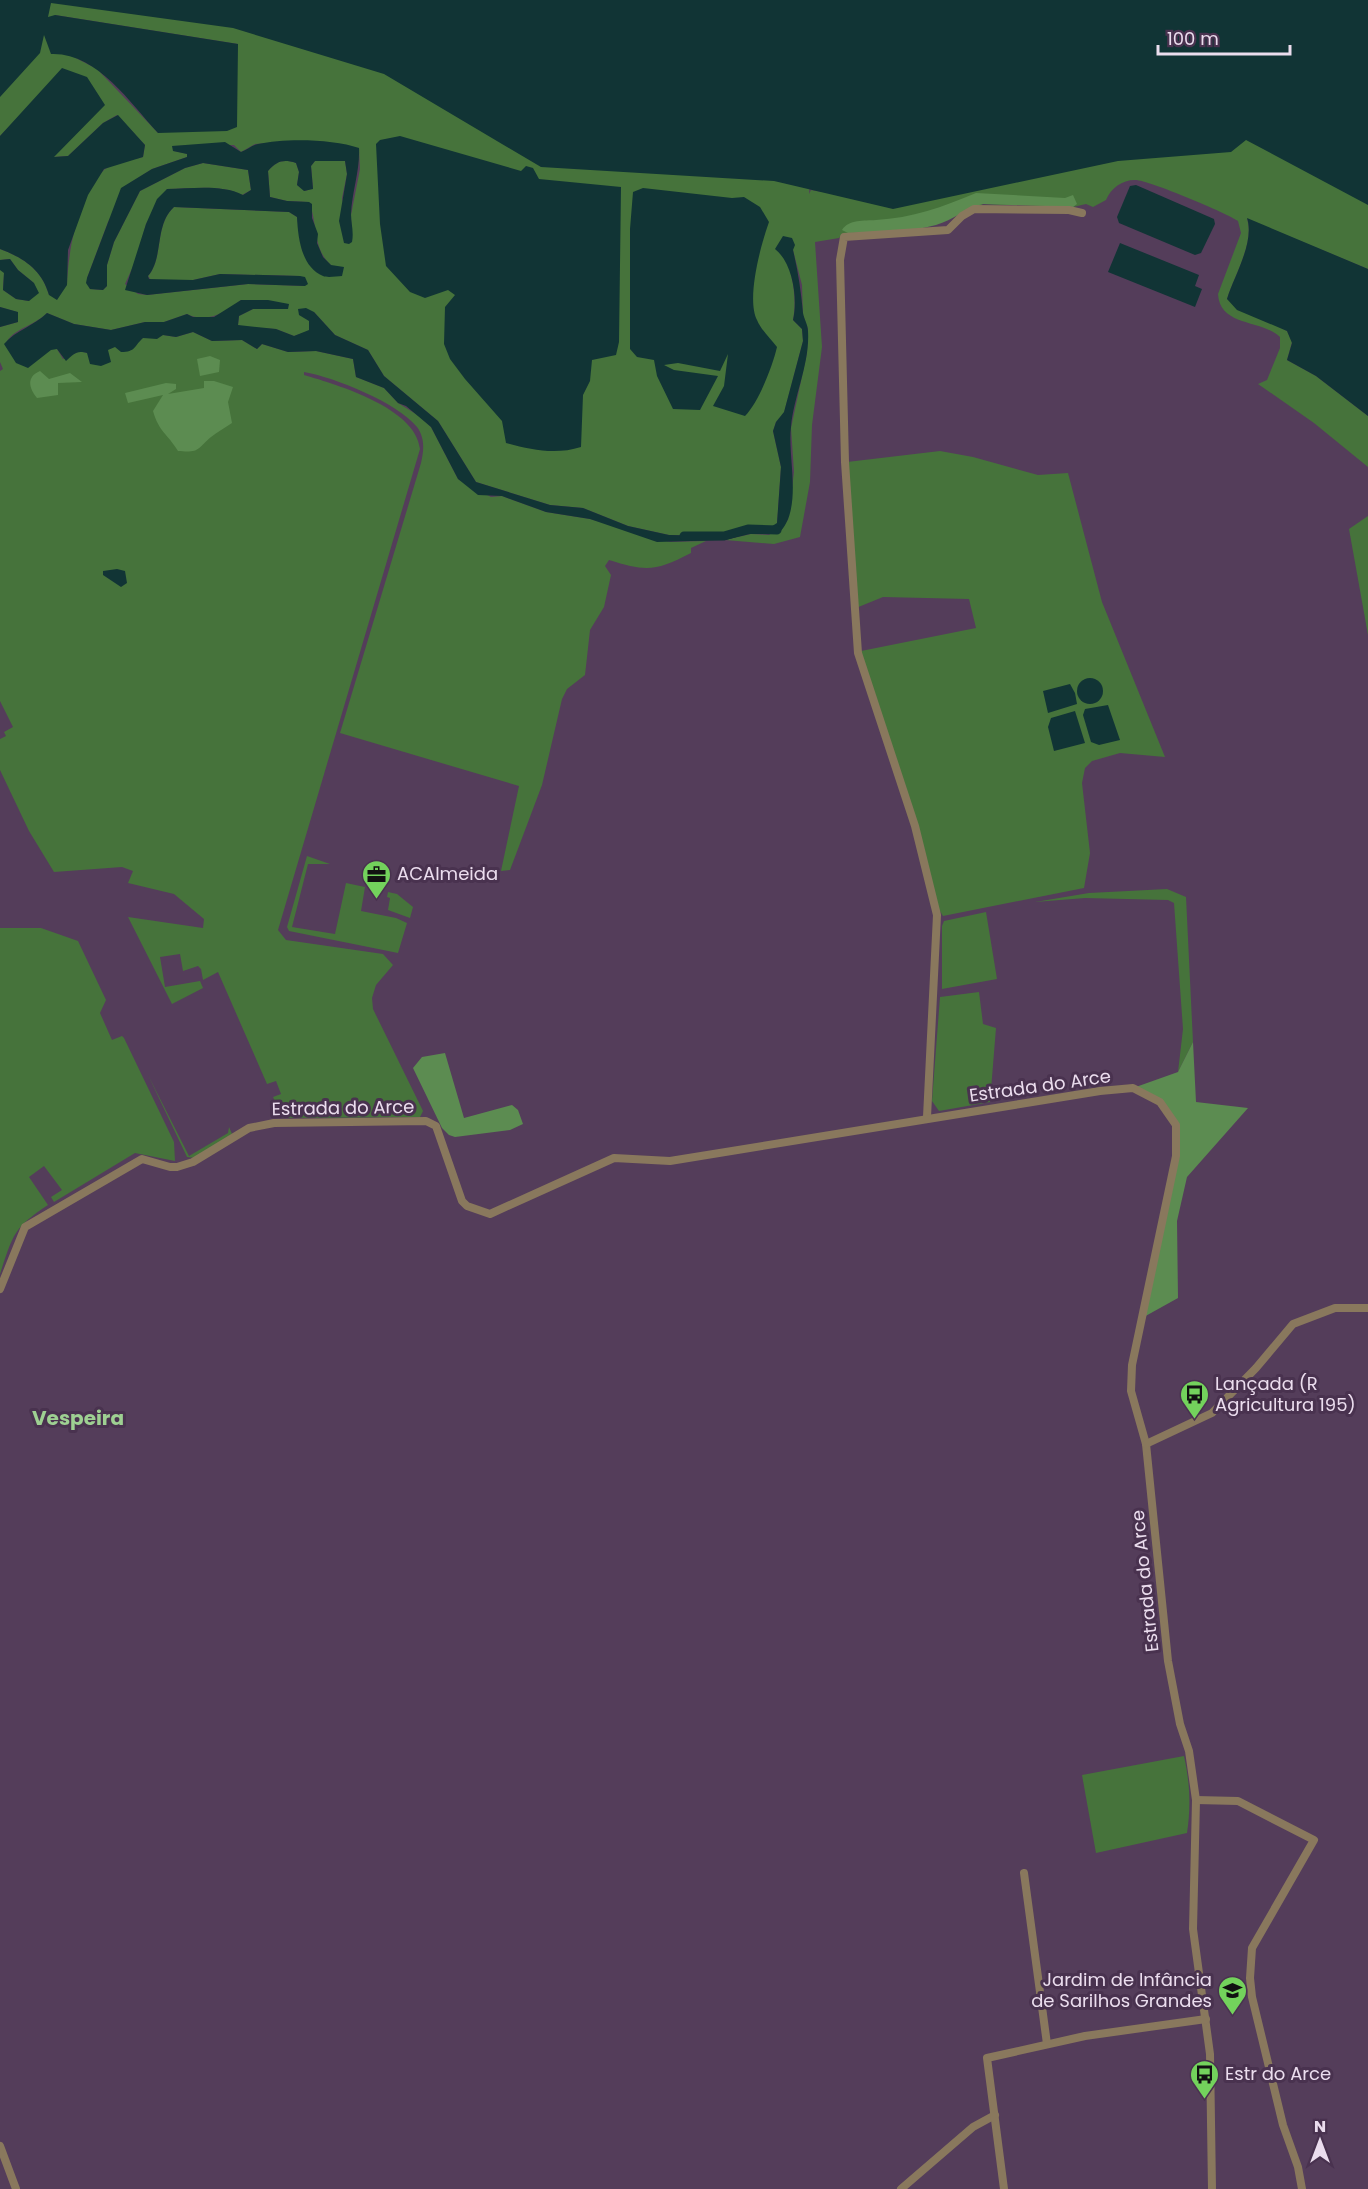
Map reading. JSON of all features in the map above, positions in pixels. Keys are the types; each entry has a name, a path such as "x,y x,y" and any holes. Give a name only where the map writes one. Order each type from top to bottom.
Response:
{"street":[{"path":"927,1117 937,915 915,826 858,653 845,462 840,260 844,237 948,230 962,216 974,209 1069,210 1082,213"},
{"name":"Estrada do Arce","path":"0,1289 25,1227 142,1159 177,1167 193,1162 249,1128 274,1123 426,1121 436,1126 462,1201 467,1206 490,1214 614,1158 670,1161 927,1117 1133,1088 1160,1102 1176,1125 1176,1156 1132,1365 1131,1391 1146,1444 1168,1661 1180,1724 1189,1751 1196,1800 1193,1929 1210,2054 1212,2189"},
{"path":"1146,1444 1212,1413 1256,1368 1293,1324 1335,1308 1368,1308"},
{"path":"1196,1800 1238,1801 1314,1840 1252,1948 1250,1970 1252,1997 1283,2125 1298,2167 1302,2189"},
{"path":"1024,1873 1047,2044"},
{"path":"1004,2189 987,2058 1047,2044 1206,2019"},
{"path":"901,2189 973,2127 994,2115"},
{"path":"0,2146 16,2189"}],"green space":[{"path":"0,0 671,0 810,179 809,194 811,190 822,192 1368,0 1368,269 1247,219 1249,228 1246,248 1227,299 1287,331 1292,342 1287,360 1316,376 1368,416 1368,467 1314,423 1258,384 1267,380 1280,348 1280,337 1263,327 1233,317 1220,305 1218,294 1241,233 1238,221 1187,198 1135,180 1126,181 1117,186 1106,200 1093,207 1086,204 1073,207 983,204 934,225 842,234 839,238 815,242 822,347 812,425 810,482 800,537 774,544 725,540 751,534 769,535 788,520 794,472 791,428 807,353 808,329 803,315 802,285 793,250 785,256 794,288 793,320 802,329 803,341 784,413 776,422 773,431 781,467 777,524 766,530 748,529 724,536 669,535 628,526 583,508 550,505 476,482 438,421 384,376 368,350 335,335 314,312 305,317 309,320 309,331 294,336 276,329 238,325 239,316 253,309 241,300 229,309 209,317 194,317 187,314 164,322 145,322 111,330 74,324 47,313 15,333 7,341 57,349 63,359 80,351 87,353 115,346 118,348 143,338 163,335 176,337 193,332 212,341 242,340 257,349 262,344 288,352 316,351 353,359 356,377 384,388 398,403 419,416 431,427 458,479 491,497 502,496 546,512 590,519 670,542 706,541 691,548 691,553 660,566 642,568 609,560 605,566 611,575 604,607 590,630 585,675 567,689 562,699 542,785 510,870 501,871 519,786 340,733 421,463 423,444 417,427 396,409 348,385 304,372 304,375 355,392 391,410 415,434 420,449 278,930 286,940 383,954 393,965 376,985 372,998 373,1009 423,1111 420,1117 283,1118 273,1097 281,1094 276,1081 267,1084 218,972 203,980 201,969 198,966 183,971 180,954 160,957 165,987 200,981 203,988 172,1004 128,917 203,928 204,919 174,894 128,883 133,871 122,867 54,872 29,831 0,770 0,739 6,736 4,732 13,727 0,701 0,371 3,369 0,362 0,327 18,322 17,312 0,307 0,270 4,270 3,290 16,299 29,301 34,283 18,270 10,259 0,260 0,249 17,256 31,266 42,279 49,295 67,285 76,225 94,182 107,168 143,157 145,145 117,115 103,123 68,156 53,157 25,110 0,136","holes":["55,15 238,44 158,133 97,69 66,53","281,142 359,148 360,169 351,215 352,242 342,198 347,174 345,161 315,161 311,166 313,188 305,191 297,185 299,172 296,163 281,162 268,171 270,197 287,201 309,202 318,243 331,265 302,250 297,217 289,212 174,207 164,223 156,260 148,276 151,280 193,280 220,274 300,276 305,286 248,284 147,295 138,294 125,284 136,260 146,224 167,189 215,188 242,195 251,190 248,170 203,163 185,168 140,191 114,242 107,265 107,286 103,290 90,289 87,278 108,222 130,183 152,169 187,157 188,154 174,151 173,146 234,145 241,152 255,144"]},
{"path":"976,193 1065,198 1073,195 1077,204 1073,207 983,204 942,223 925,228 848,233 842,230 853,222 915,214"},
{"path":"210,356 220,360 219,372 200,376 197,359"},
{"path":"40,371 49,379 70,373 82,382 58,383 58,395 37,398 30,383 32,376"},
{"path":"204,381 214,381 233,387 228,402 232,423 213,435 198,449 190,451 178,451 158,424 153,411 163,395 128,403 125,393 166,383 176,384 176,389 168,394 204,388"},
{"path":"940,451 973,457 1038,475 1068,473 1102,602 1165,757 1120,753 1092,761 1085,768 1082,783 1090,853 1084,888 943,916 935,903 861,651 976,628 969,599 883,597 856,608 847,462"},
{"path":"1368,516 1368,635 1349,529"},
{"path":"307,856 330,864 308,864 292,927 335,934 346,883 365,887 361,911 396,918 407,923 398,953 289,931 287,927"},
{"path":"1167,889 1186,897 1193,1042 1178,1072 1183,1029 1174,903 1168,900 1085,898 1035,902 1089,893"},
{"path":"388,892 397,894 413,907 410,918 388,910 390,898 387,897"},
{"path":"986,912 997,979 942,989 942,926 944,921"},
{"path":"0,928 41,928 78,941 106,1000 100,1013 112,1040 122,1036 124,1038 174,1142 175,1161 135,1153 54,1202 51,1197 62,1190 44,1166 29,1177 48,1205 28,1220 16,1234 0,1274"},
{"path":"979,992 983,1024 996,1028 990,1102 939,1111 932,1101 940,997"},
{"path":"1193,1042 1196,1102 1248,1108 1187,1177 1177,1221 1178,1298 1142,1318 1171,1186 1177,1136 1175,1123 1167,1111 1152,1098 1133,1088 1178,1072"},
{"path":"445,1053 464,1118 512,1105 518,1110 523,1124 510,1130 455,1137 449,1135 442,1128 413,1068 422,1057"},
{"path":"148,1075 189,1156 228,1133 229,1127 232,1134 195,1158 187,1157"},
{"path":"1184,1756 1189,1795 1187,1833 1096,1853 1082,1775"}],"shaded area":[{"path":"0,0 1368,0 1368,205 1246,140 1231,152 1118,161 893,209 774,181 541,167 384,74 233,28 51,3 48,17 55,15 238,44 237,127 227,131 158,133 124,94 98,70 83,61 51,54 44,35 40,53 0,97"},
{"path":"62,68 87,77 105,105 54,157 68,156 103,123 118,115 145,145 143,157 104,169 88,195 68,250 67,285 57,300 49,295 42,279 31,266 17,256 0,249 0,136"},
{"path":"400,136 521,171 526,166 533,168 539,179 621,187 619,342 616,355 592,360 590,381 583,395 581,447 562,451 544,451 506,443 502,421 465,379 450,359 444,344 445,307 455,295 448,290 425,298 410,292 386,266 380,224 376,144 380,140"},
{"path":"295,140 323,141 359,148 351,214 353,238 349,244 344,243 339,221 347,174 345,161 315,161 311,166 313,189 304,191 297,185 299,172 296,163 281,162 268,171 270,197 312,204 312,218 318,234 317,243 323,257 331,265 344,267 342,276 323,276 310,266 302,251 297,217 289,212 174,207 164,223 156,260 148,276 149,279 193,280 220,274 300,276 305,277 308,284 305,286 248,284 147,295 125,290 146,224 157,199 167,189 216,188 243,195 251,190 248,170 203,163 185,168 140,191 114,242 107,265 107,286 103,290 90,289 86,283 87,278 121,188 152,169 187,157 187,154 173,151 172,146 225,142 241,152 258,144"},
{"path":"1136,185 1214,219 1215,224 1201,253 1195,255 1119,223 1117,217 1130,186"},
{"path":"643,188 732,198 744,197 760,207 769,222 759,257 753,299 754,311 759,324 777,347 764,384 755,403 745,416 713,406 724,386 728,354 720,371 678,363 664,365 674,370 718,376 700,410 673,409 657,376 654,360 637,357 630,349 630,229 633,192"},
{"path":"1247,218 1368,269 1368,416 1316,376 1287,360 1292,343 1287,331 1237,310 1227,299 1246,248 1249,227"},
{"path":"783,236 792,238 795,245 793,250 803,313 808,329 808,343 791,427 793,483 790,511 786,524 778,534 750,534 725,540 657,542 590,519 546,512 502,496 478,495 458,479 431,427 406,406 398,403 384,388 356,377 353,359 316,351 288,352 262,344 257,349 242,340 212,341 193,332 176,337 163,335 157,339 143,338 132,350 126,352 121,352 115,347 108,350 111,362 101,366 90,364 87,353 83,352 75,353 66,361 57,349 51,350 28,368 16,363 4,344 47,313 74,324 111,330 145,322 164,322 187,314 193,317 214,317 241,300 268,300 289,304 288,309 253,309 239,316 238,325 276,329 294,336 309,330 309,321 299,315 298,309 306,308 314,312 335,335 368,350 384,376 438,421 476,482 550,505 583,508 628,526 669,535 724,536 748,529 766,530 777,523 781,467 773,431 776,422 784,412 803,341 802,329 793,320 795,302 790,272 775,249"},
{"path":"1120,243 1199,275 1195,286 1202,289 1195,307 1108,272"},
{"path":"10,259 18,270 34,283 39,293 29,301 16,299 3,290 4,273 0,270 0,260"},
{"path":"0,307 18,312 18,322 0,327"},
{"path":"117,569 125,571 127,583 121,587 103,575 103,571"},
{"path":"1090,678 1099,682 1103,691 1099,700 1090,704 1081,700 1077,691 1081,682"},
{"path":"1070,684 1077,704 1048,713 1043,691"},
{"path":"1108,705 1120,740 1099,745 1091,742 1083,715 1085,709"},
{"path":"1075,711 1085,743 1054,751 1048,727 1051,718"}],"waterway":[{"path":"684,536 724,536 748,529 777,530"}],"place":[{"name":"ACAlmeida","path":"376,900"},
{"name":"Lançada (R Agricultura 195)","path":"1194,1420"},
{"name":"Jardim de Infância de Sarilhos Grandes","path":"1233,2016"},
{"name":"Estr do Arce","path":"1204,2100"}],"district":[{"name":"Vespeira","path":"78,1418"}]}
